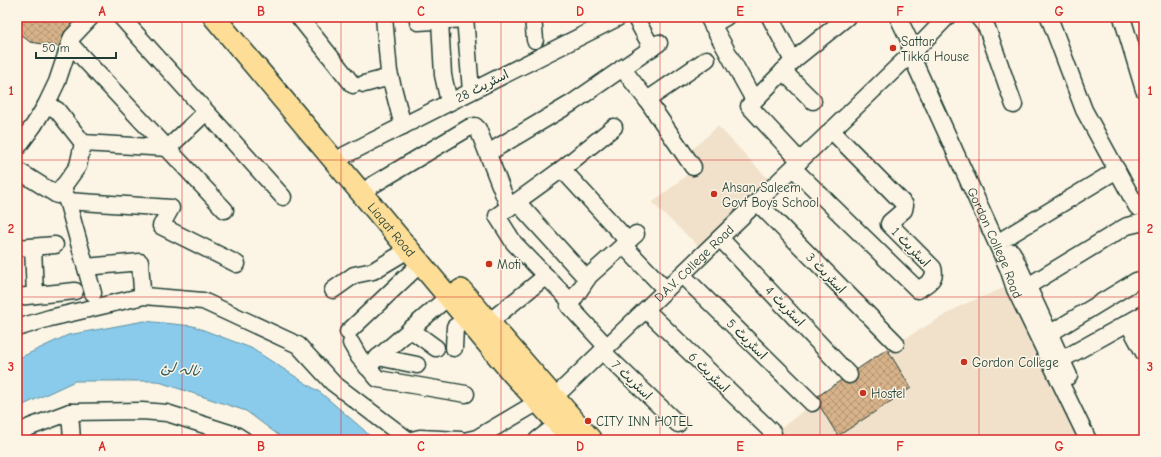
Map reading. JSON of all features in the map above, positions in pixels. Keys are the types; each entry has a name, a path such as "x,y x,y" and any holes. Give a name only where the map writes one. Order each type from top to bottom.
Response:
{"main road":[{"name":"Liaqat Road","path":"214,17 467,320 545,400 591,440"},
{"name":"Liaqat Road","path":"232,17 371,186 488,322 545,400 558,424 573,440"}],"street":[{"path":"17,148 34,125 46,105 72,37 91,17"},
{"path":"120,17 283,197"},
{"path":"299,17 359,84 390,77"},
{"path":"384,17 390,77 403,126"},
{"path":"418,17 418,22 466,18 471,91"},
{"path":"533,17 535,40"},
{"name":"اسٹریٹ 28","path":"345,155 471,91 601,21 619,17"},
{"path":"488,153 572,103 655,46 635,17"},
{"path":"770,17 788,66 813,101"},
{"path":"898,17 913,47"},
{"path":"930,17 931,34"},
{"name":"D.A.V. College Road","path":"468,440 477,438 564,388 831,130 913,47 931,34 947,17"},
{"path":"978,17 987,28 1014,105"},
{"path":"1028,286 1127,226 1141,214 1084,110 1049,17"},
{"path":"1122,17 1142,80"},
{"path":"715,20 754,100"},
{"path":"796,164 750,108 750,104 788,66 839,20"},
{"path":"440,21 443,75 449,102"},
{"path":"70,44 225,210"},
{"name":"Gordon College Road","path":"913,47 1028,286 1099,440"},
{"name":"Gordon College Road","path":"913,47 1032,325 1088,440"},
{"path":"646,100 707,60"},
{"path":"622,68 693,167"},
{"path":"46,105 57,110 83,143 168,148 206,112"},
{"path":"371,186 470,127 475,126 478,129 513,205 587,279"},
{"path":"614,127 562,169 497,216 514,243 571,302 587,279 629,240"},
{"name":"اسٹریٹ 1","path":"796,164 918,290 933,278 935,274 933,268 889,224 904,210 905,205 831,130"},
{"path":"83,143 78,166 65,194 93,293"},
{"path":"562,169 629,240 666,290"},
{"path":"17,170 56,195 65,194 171,208 161,226 237,264"},
{"path":"1005,238 1117,170"},
{"name":"اسٹریٹ 3","path":"757,202 896,344"},
{"name":"اسٹریٹ 4","path":"720,238 849,375"},
{"path":"17,248 55,245"},
{"path":"33,247 35,295"},
{"path":"333,290 354,275 373,271 414,257"},
{"path":"414,257 350,338 358,357 372,362 417,365"},
{"path":"86,267 140,262 142,290"},
{"name":"اسٹریٹ 5","path":"682,275 812,403"},
{"path":"488,322 546,276"},
{"path":"1049,334 1136,281 1144,279"},
{"path":"17,297 75,291"},
{"path":"17,328 50,318 144,296 203,301 298,345 334,383 408,440"},
{"path":"372,362 448,297"},
{"name":"اسٹریٹ 7","path":"571,302 569,306 605,349 678,424"},
{"name":"اسٹریٹ 6","path":"646,310 773,434"},
{"path":"1061,360 1144,314"},
{"path":"454,348 455,327 467,320"},
{"path":"1128,323 1144,353"},
{"path":"410,329 436,348"},
{"path":"372,362 378,379 466,394"},
{"path":"17,434 30,426 70,412 142,411 167,413 236,435 244,440"},
{"path":"70,412 72,440"},
{"path":"537,440 558,424"},
{"path":"412,440 420,438 461,440"}],"shaded area":[{"name":"Ahsan Saleem Govt Boys School","path":"718,126 775,186 706,253 652,203 693,170 685,156"},
{"name":"Gordon College","path":"1021,281 1097,440 766,440 849,375 887,349 962,305"}],"water":[{"name":"نالہ لئ","path":"144,321 193,326 251,348 321,393 364,430 373,440 285,440 246,411 156,381 75,381 17,408 17,359 68,335"}],"building":[{"path":"17,17 85,17 62,47 30,42 17,32"},
{"name":"Hostel","path":"887,349 911,388 838,436 815,398"}],"place":[{"name":"Sattar Tikka House","path":"893,48"},
{"name":"Ahsan Saleem Govt Boys School","path":"714,194"},
{"name":"Moti","path":"489,264"},
{"name":"Gordon College","path":"964,362"},
{"name":"Hostel","path":"863,393"},
{"name":"CITY INN HOTEL","path":"588,421"}]}
